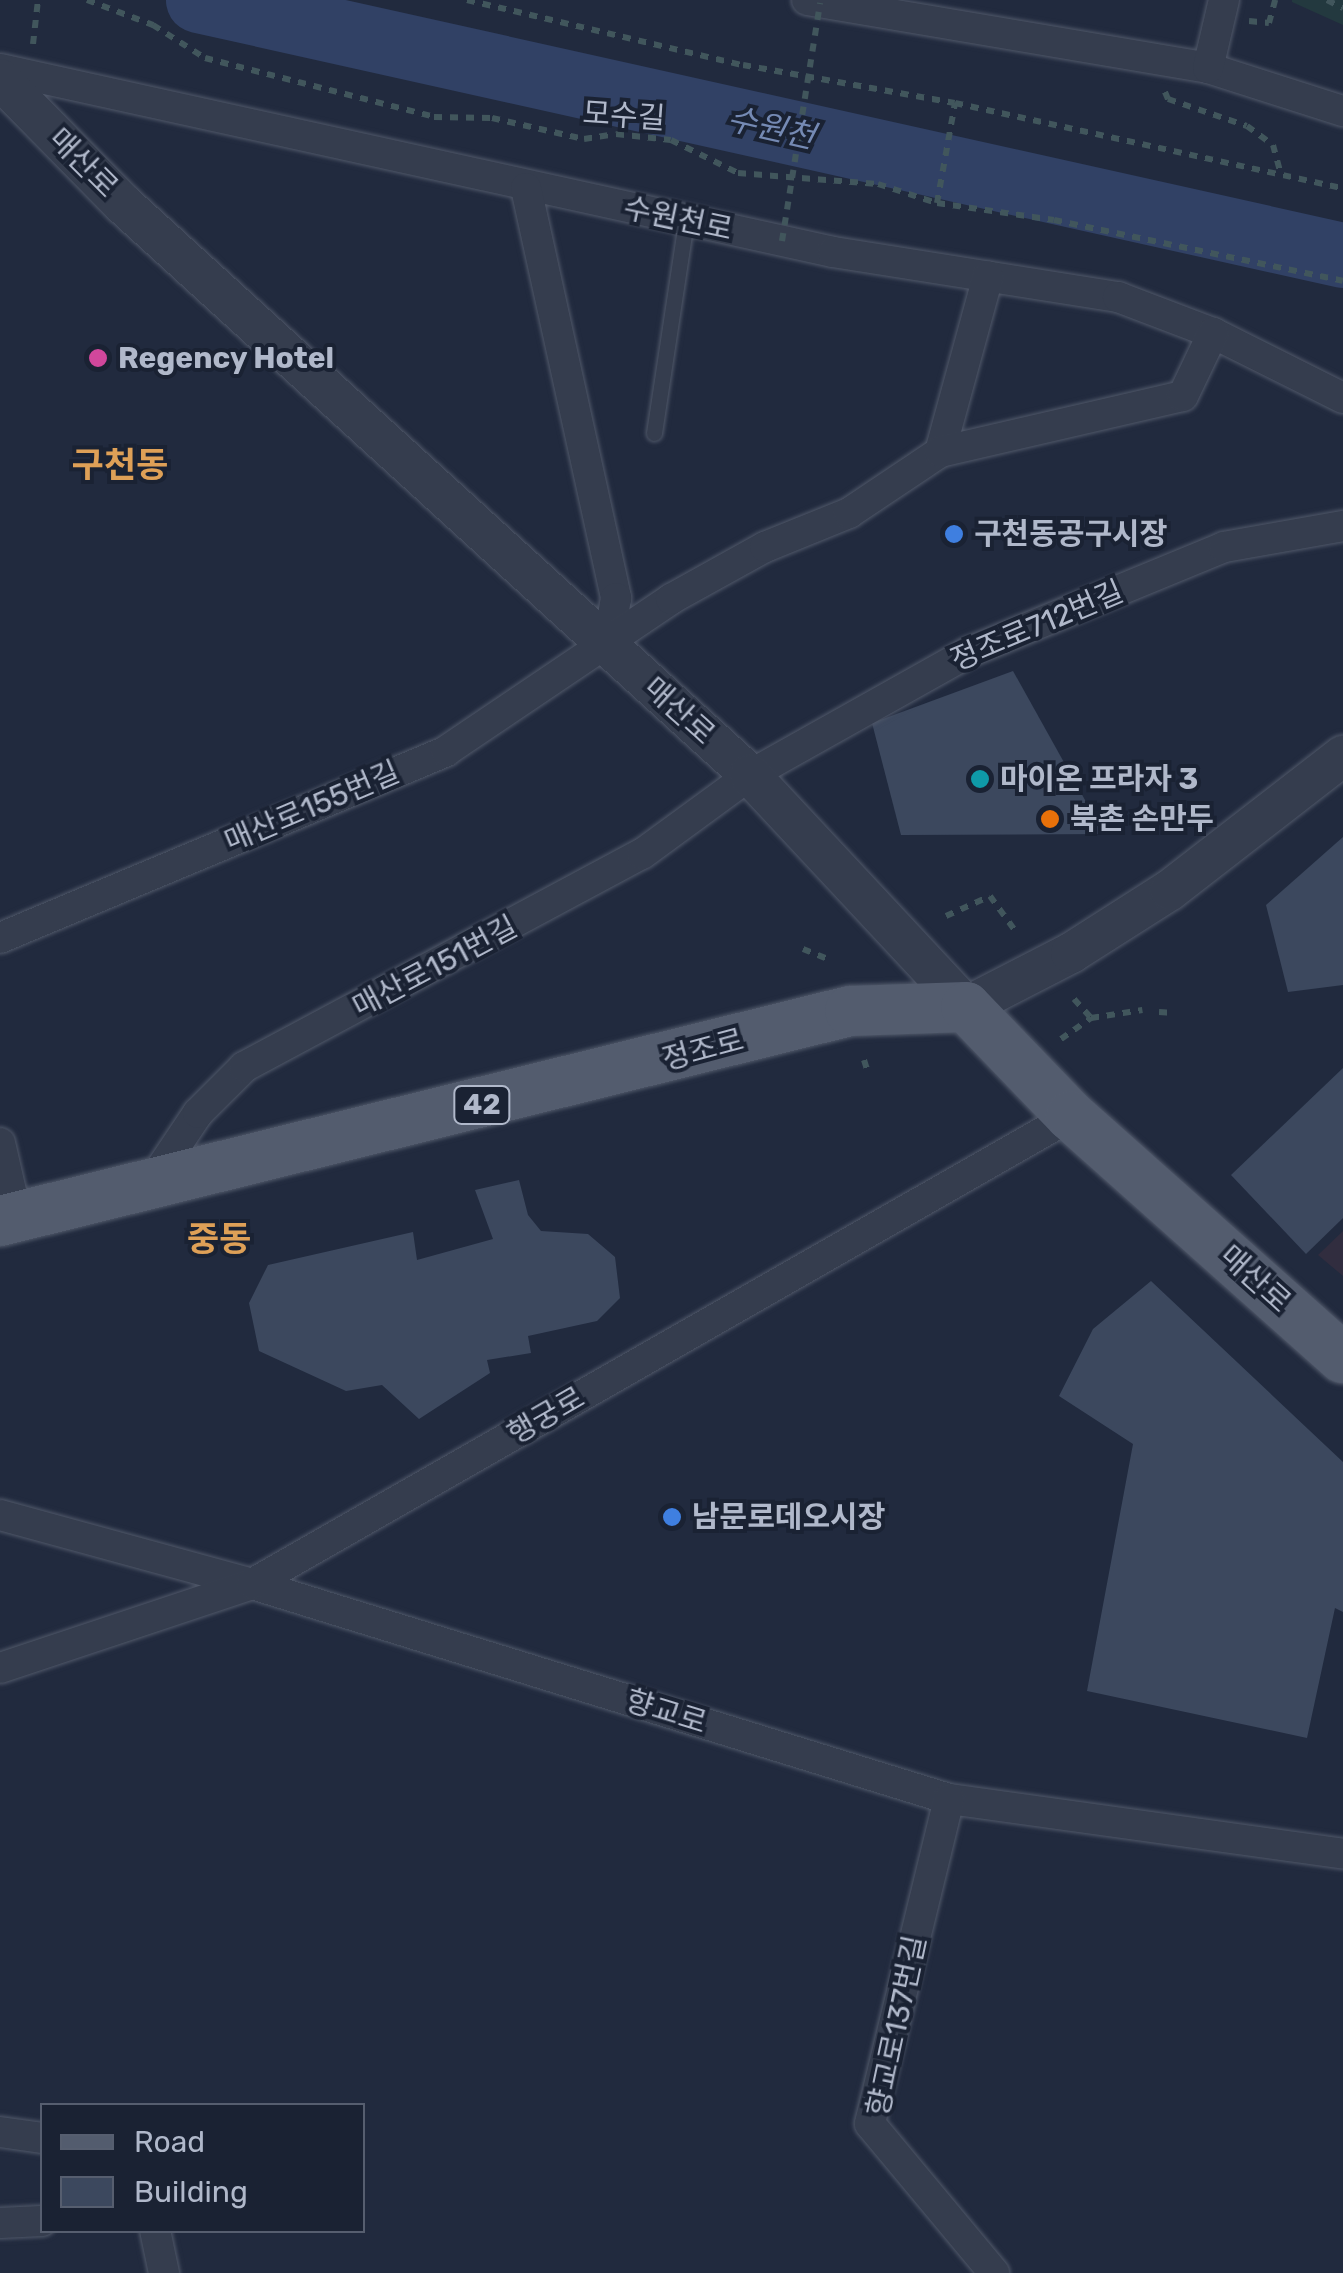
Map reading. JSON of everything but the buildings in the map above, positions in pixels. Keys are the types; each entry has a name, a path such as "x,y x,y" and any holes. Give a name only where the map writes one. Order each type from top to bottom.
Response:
{"main road":[{"name":"매산로","path":"966,1008 1071,1116 1343,1358"},
{"name":"정조로","path":"9,1219 850,1011 966,1008"}],"street":[{"path":"1208,68 1224,0"},
{"path":"834,3 1208,68 1343,110"},
{"name":"수원천로","path":"10,74 782,241 1118,297 1213,333 1340,393"},
{"name":"매산로","path":"10,74 124,205 750,775 966,1008"},
{"path":"526,188 616,598 608,645"},
{"path":"988,276 940,452 1183,396 1213,333"},
{"name":"매산로155번길","path":"0,938 446,751 608,645 670,598 765,546 849,513 940,452"},
{"name":"정조로712번길","path":"750,775 966,652 1224,547 1343,526"},
{"name":"정조로","path":"966,1008 1071,953 1170,890 1340,763"},
{"name":"매산로151번길","path":"148,1186 198,1113 244,1068 642,854 750,775"},
{"name":"행궁로","path":"0,1668 252,1584 1071,1116"},
{"path":"0,1143 9,1219"},
{"name":"향교로","path":"0,1515 252,1584 949,1798 1343,1854"},
{"name":"향교로137번길","path":"949,1798 870,2124 994,2273"},
{"path":"0,2132 40,2138"},
{"path":"0,2223 40,2221"},
{"path":"155,2233 164,2273"}],"lane":[{"path":"654,433 686,221"}],"path":[{"path":"10,74 38,0"},
{"name":"모수길","path":"87,0 153,25 204,58 434,117 492,118 584,139 616,134 672,140 738,173 878,184 937,203 1054,220 1343,281"},
{"path":"467,0 743,65 955,103 1343,188"},
{"path":"1327,0 1343,8"},
{"path":"782,241 834,3"},
{"path":"1151,59 1168,99 1247,126 1273,145 1280,172"},
{"path":"937,203 955,103"},
{"path":"946,916 990,896 1014,929"},
{"path":"803,949 832,961"},
{"path":"821,954 832,951"},
{"path":"1074,1000 1091,1018"},
{"path":"1062,1039 1091,1018 1142,1010"},
{"path":"1159,1012 1174,1013"},
{"path":"864,1060 868,1072"}],"shaded area":[{"path":"1343,1231 1343,1276 1318,1255"}],"green space":[{"path":"1343,0 1343,25 1292,2"}],"waterway":[{"name":"수원천","path":"198,0 1343,255"}],"place":[{"name":"Regency Hotel","path":"98,358"},
{"name":"구천동공구시장","path":"954,534"},
{"name":"마이온 프라자 3","path":"980,779"},
{"name":"북촌 손만두","path":"1050,819"},
{"name":"남문로데오시장","path":"672,1517"}],"district":[{"name":"구천동","path":"120,465"},
{"name":"중동","path":"219,1239"}]}
